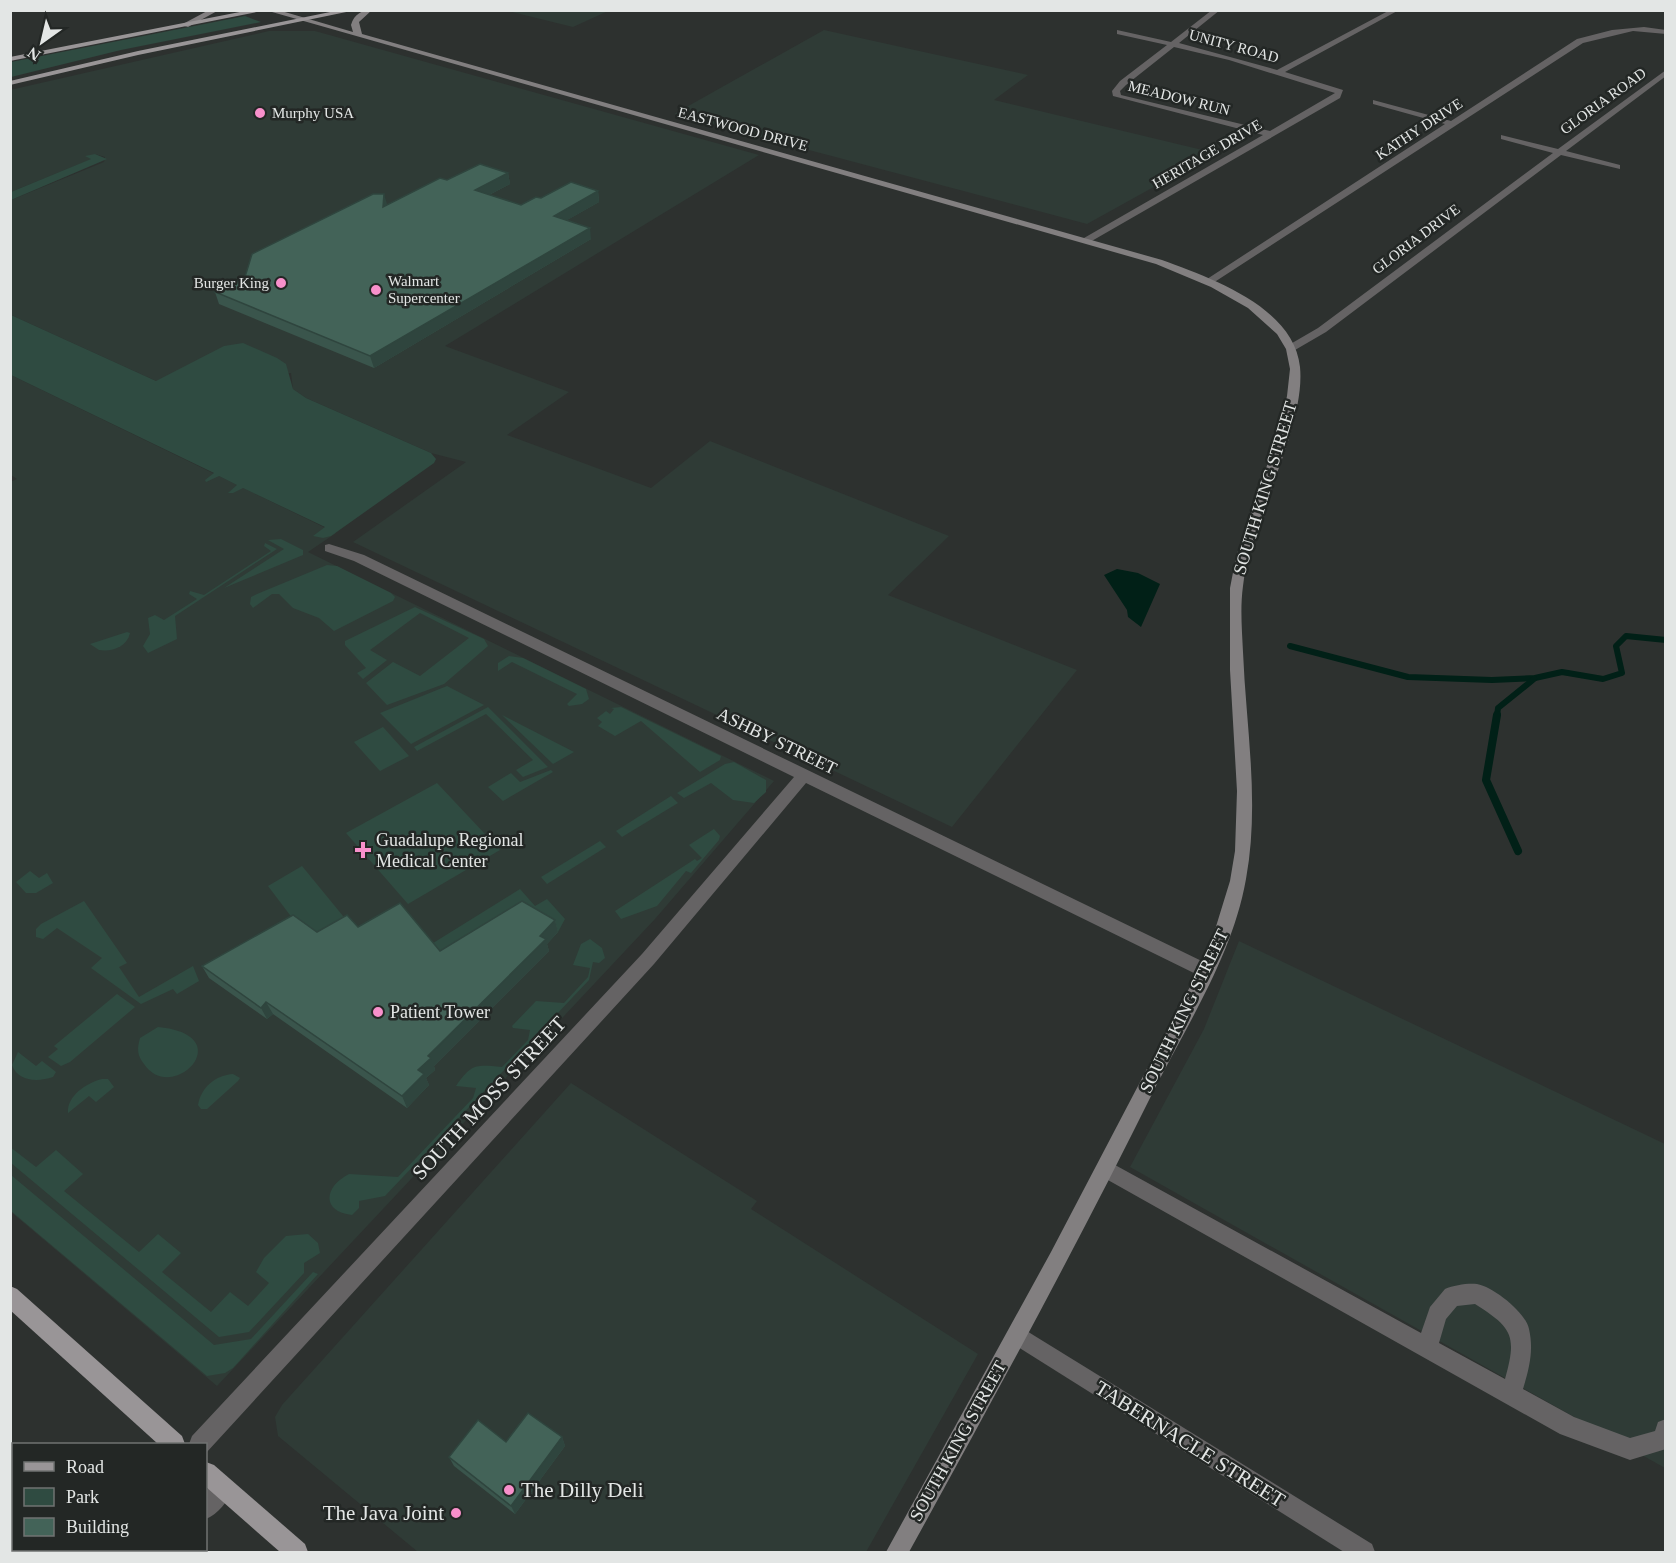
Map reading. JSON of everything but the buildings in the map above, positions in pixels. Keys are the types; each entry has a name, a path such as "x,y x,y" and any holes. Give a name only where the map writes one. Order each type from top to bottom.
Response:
{"main road":[{"path":"185,25 216,10"},
{"path":"10,59 266,10"},
{"name":"EASTWOOD DRIVE","path":"266,10 1087,240 1209,281"},
{"path":"10,83 138,53 352,10"},
{"path":"360,37 353,27 354,23 369,10"},
{"path":"1209,281 1230,292 1261,314 1291,348"},
{"name":"SOUTH KING STREET","path":"897,1552 1106,1169 1226,928 1244,841 1245,790 1237,686 1237,582 1248,537 1296,384 1296,365 1291,348"},
{"path":"10,1296 173,1443"},
{"path":"207,1474 297,1552"}],"street":[{"path":"1175,44 1217,10"},
{"path":"1279,72 1396,10"},
{"path":"1655,29 1665,20"},
{"path":"1655,29 1665,32"},
{"name":"KATHY DRIVE","path":"1209,281 1449,123 1580,41 1617,30 1655,29"},
{"name":"UNITY ROAD","path":"1120,32 1279,72 1340,92"},
{"name":"MEADOW RUN","path":"1175,44 1124,83 1116,91 1117,96 1270,134"},
{"name":"GLORIA ROAD","path":"1557,152 1665,72"},
{"name":"HERITAGE DRIVE","path":"1087,240 1337,96 1340,92"},
{"path":"1377,102 1449,123"},
{"path":"1504,137 1617,166"},
{"name":"GLORIA DRIVE","path":"1291,348 1322,330 1557,152"},
{"name":"ASHBY STREET","path":"329,548 358,558 1206,971"},
{"name":"SOUTH MOSS STREET","path":"201,1443 648,959 803,776"},
{"path":"1106,1169 1568,1426 1630,1449 1663,1439 1665,1430"},
{"path":"1427,1348 1437,1314 1452,1296 1477,1294 1503,1310 1519,1329 1522,1354 1511,1395"},
{"name":"TABERNACLE STREET","path":"1017,1335 1364,1552"},
{"path":"207,1507 222,1489"}],"shaded area":[{"path":"508,11 608,11 573,27"},
{"path":"824,30 1028,75 994,100 1215,153 1087,224 674,114"},
{"path":"269,31 315,31 759,155 445,346 569,392 507,435 651,488 710,441 949,536 888,595 1077,670 952,827 353,542 466,462 431,453 306,398 293,389 291,373 156,381 11,315 11,200 104,162 105,157 95,154 92,159 11,192 10,90"},
{"name":"Guadalupe Regional Medical Center","path":"11,375 336,533 308,552 774,781 655,919 217,1386 11,1212 10,482 17,479 11,475"},
{"path":"1117,569 1138,573 1160,584 1141,627 1128,617 1127,610 1104,575"},
{"path":"1239,941 1665,1144 1665,1468 1130,1167 1204,1029"},
{"path":"571,1083 757,1201 751,1209 978,1354 866,1552 418,1552 278,1436 275,1417 282,1405"}],"green space":[{"path":"245,16 261,22 121,50 11,77 11,62"},
{"path":"95,154 107,159 11,200 11,192 91,159 85,156"},
{"path":"11,315 156,381 224,346 243,343 286,364 293,389 306,398 431,453 436,459 434,463 331,536 323,538 313,536 325,527 243,488 228,493 237,485 219,476 206,482 205,480 214,473 11,375"},
{"path":"281,539 303,550 303,555 224,588 284,549 268,540"},
{"path":"265,543 277,549 175,616 177,639 148,653 143,646 150,634 148,618 155,615 164,620 197,599 189,594 190,591 204,595 271,551 264,546"},
{"path":"327,565 337,566 391,593 395,597 393,601 334,631 319,618 293,608 279,594 272,594 253,608 250,604 251,597"},
{"path":"415,607 484,639 488,646 444,684 387,705 366,683 393,662 420,676 469,638 420,613 370,650 387,660 363,679 357,673 366,668 345,645 345,641"},
{"path":"130,633 126,642 114,649 99,650 90,644"},
{"path":"509,656 523,658 586,689 589,699 582,704 569,706 567,704 577,694 512,662 498,671 498,663"},
{"path":"447,686 484,705 411,744 380,713"},
{"path":"488,707 548,767 523,777 516,770 533,760 486,714 417,751 414,747"},
{"path":"621,707 721,756 720,760 700,772 641,721 615,736 598,726 602,722 597,718 606,711 610,714 614,709 611,708"},
{"path":"502,715 574,752 553,764"},
{"path":"383,727 409,756 380,771 354,742"},
{"path":"734,762 766,780 766,792 754,803 733,800 711,783 684,798 677,793 725,764"},
{"path":"551,770 553,772 503,801 488,787 511,773 520,782"},
{"path":"437,783 500,850 408,904 346,833"},
{"path":"671,796 678,803 622,837 616,831"},
{"path":"714,829 720,836 719,840 691,873 686,871 657,906 621,919 615,911 695,859 697,861 702,858 689,845"},
{"path":"600,841 606,847 547,884 541,877"},
{"path":"302,866 352,927 322,944 299,927 268,886"},
{"path":"30,871 39,878 47,873 53,883 36,893 26,893 16,882"},
{"path":"520,889 535,906 547,899 565,919 558,932 408,985 401,963"},
{"path":"84,901 127,963 119,967 139,997 193,966 199,981 177,994 173,989 141,1004 91,968 102,958 57,928 43,939 36,937 36,929 41,924"},
{"path":"590,939 602,948 605,958 599,963 593,962 589,980 385,1196 359,1201 359,1208 352,1215 335,1209 331,1203 331,1191 341,1179 349,1174 398,1177 473,1098 476,1088 456,1086 466,1073 480,1066 502,1067 528,1040 530,1030 512,1026 536,1001 564,1003 588,977 590,968 573,965 581,944"},
{"path":"117,994 135,1007 70,1062 61,1066 48,1057 58,1049 54,1046"},
{"path":"158,1027 183,1033 195,1042 198,1053 193,1064 183,1073 170,1077 156,1075 140,1058 138,1049 140,1038"},
{"path":"18,1052 36,1066 42,1061 56,1072 53,1077 35,1080 19,1075 12,1065"},
{"path":"233,1074 240,1078 238,1081 207,1109 201,1109 198,1105 202,1093 210,1083"},
{"path":"108,1079 114,1087 96,1102 89,1096 68,1113 74,1095 90,1083"},
{"path":"10,1147 36,1167 56,1150 83,1174 64,1191 139,1252 158,1234 181,1253 162,1272 211,1312 230,1292 248,1306 269,1283 256,1272 264,1258 286,1236 308,1234 318,1243 320,1253 304,1263 304,1273 249,1332 219,1337 11,1163"},
{"path":"11,1175 214,1345 251,1339 313,1272 318,1274 233,1368 225,1373 207,1376 11,1211"}],"waterway":[{"path":"1290,646 1408,677 1492,680 1535,678 1562,672 1603,679 1622,673 1616,646 1626,636 1666,640"},
{"path":"1497,716 1498,708 1534,679"},
{"path":"1497,715 1486,780 1518,851"}],"place":[{"name":"Murphy USA","path":"260,113"},
{"name":"Burger King","path":"281,283"},
{"name":"Walmart Supercenter","path":"376,290"},
{"name":"Guadalupe Regional Medical Center","path":"363,850"},
{"name":"Patient Tower","path":"378,1012"},
{"name":"The Dilly Deli","path":"509,1490"},
{"name":"The Java Joint","path":"456,1513"}]}
